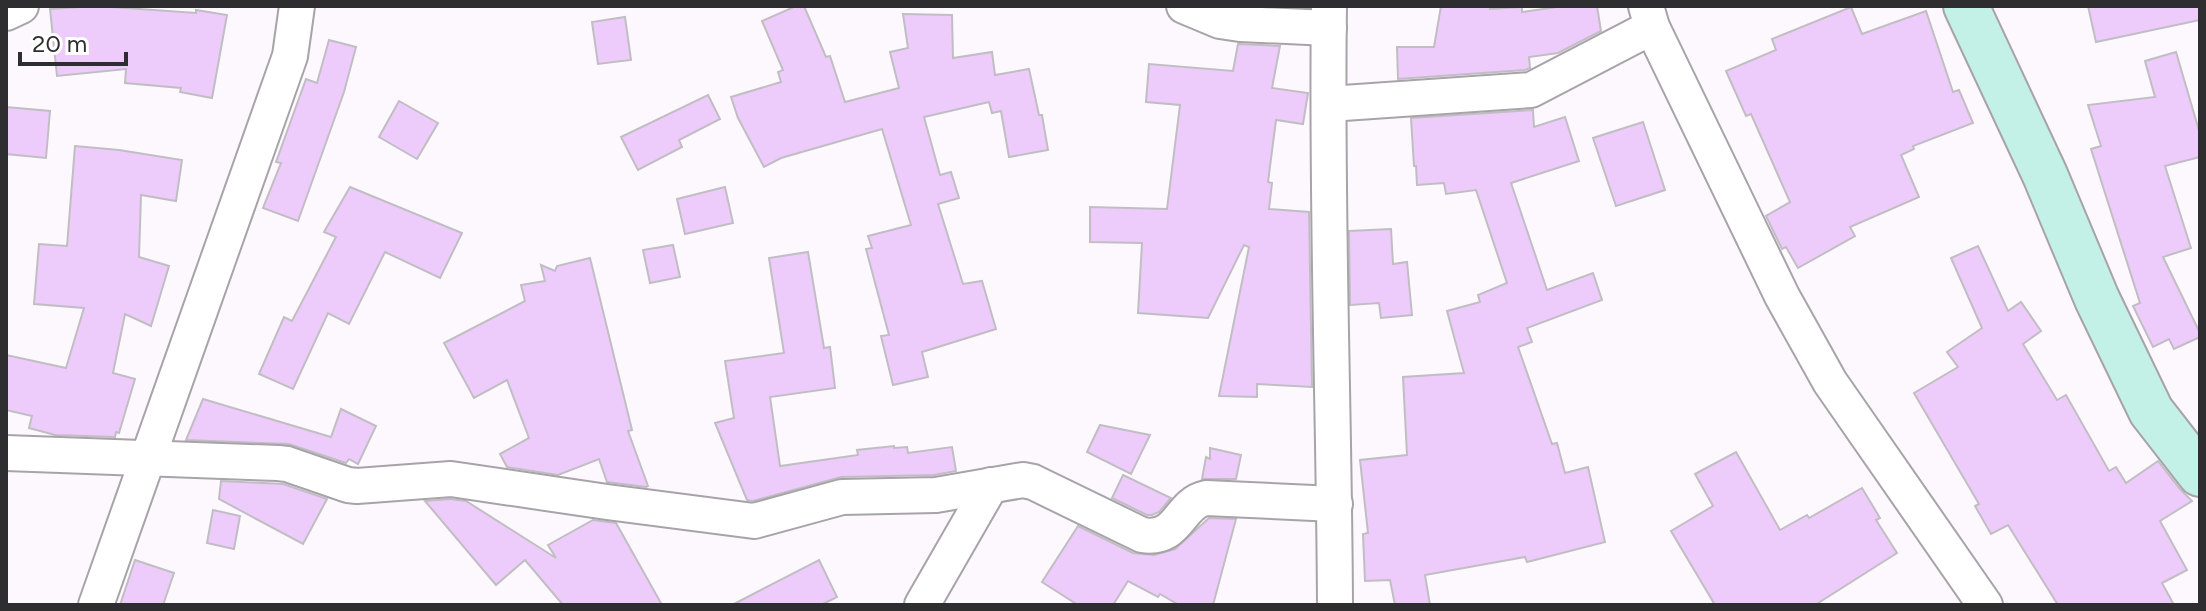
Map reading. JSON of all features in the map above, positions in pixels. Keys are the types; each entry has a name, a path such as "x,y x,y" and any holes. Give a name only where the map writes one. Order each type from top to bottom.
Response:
{"main road":[{"path":"1966,6 2045,175 2097,299 2151,411 2200,474"}],"street":[{"path":"6,13 21,6"},
{"path":"96,605 290,56 297,6"},
{"path":"1184,6 1220,21 1240,24 1329,17 1328,230 1335,605"},
{"path":"1329,104 1531,90 1649,16 1782,296 1830,382 1985,605"},
{"path":"6,453 287,464 348,485 451,479 754,521 842,497 936,495 1014,481 1033,482 1142,535 1153,537 1169,531 1197,500 1206,498 1335,504"},
{"path":"922,605 991,485"}],"building":[{"path":"97,6 196,13 196,10 227,15 212,98 180,92 181,88 125,83 126,69 57,76 50,9"},
{"path":"796,6 804,6 826,57 830,56 845,102 899,88 890,52 908,48 903,14 952,15 953,58 992,52 995,75 1029,69 1048,150 1009,157 1001,111 992,113 989,102 924,117 940,175 951,172 959,198 938,204 963,284 982,281 996,329 922,352 928,377 893,385 881,336 889,335 866,249 872,248 868,236 911,225 882,129 781,158 764,167 738,118 731,97 781,82 778,72 783,70 762,21"},
{"path":"1441,6 1522,7 1522,12 1564,6 1597,6 1601,31 1558,53 1529,57 1530,68 1525,70 1398,79 1397,47 1434,47"},
{"path":"2088,6 2200,6 2200,20 2096,42"},
{"path":"1851,7 1862,34 1926,11 1953,92 1959,90 1973,123 1913,146 1914,149 1901,155 1919,197 1850,227 1855,236 1798,268 1786,247 1782,249 1766,216 1790,202 1751,114 1746,116 1726,71 1776,50 1772,39"},
{"path":"625,17 631,60 598,64 592,22"},
{"path":"329,40 356,47 344,92 298,221 263,208 281,163 276,162 306,79 317,83"},
{"path":"1238,44 1280,46 1272,88 1308,93 1303,124 1276,120 1268,182 1272,183 1269,209 1309,212 1312,387 1257,384 1257,397 1219,396 1249,247 1244,245 1208,318 1138,313 1142,243 1090,242 1090,207 1167,209 1180,105 1146,102 1149,64 1233,71"},
{"path":"2176,52 2200,134 2200,157 2165,166 2191,248 2163,257 2200,337 2174,349 2169,339 2153,347 2133,306 2140,303 2091,149 2101,146 2088,105 2155,97 2145,61"},
{"path":"708,95 720,119 679,140 682,147 638,170 621,137"},
{"path":"399,101 438,123 417,159 379,137"},
{"path":"6,107 50,111 46,158 6,154"},
{"path":"1533,110 1534,127 1565,117 1579,161 1511,183 1547,290 1593,273 1602,300 1527,328 1532,342 1518,347 1552,444 1557,443 1565,473 1588,467 1605,542 1527,562 1525,557 1425,575 1430,605 1395,605 1390,580 1365,581 1363,534 1368,533 1360,460 1407,455 1403,377 1464,373 1447,311 1480,302 1478,295 1507,283 1476,190 1446,194 1444,183 1417,185 1411,118"},
{"path":"1643,122 1665,190 1616,206 1593,138"},
{"path":"75,146 182,160 176,201 141,195 139,257 169,266 151,326 125,314 113,373 135,379 119,433 116,432 115,437 55,435 29,428 32,416 6,410 6,355 66,368 84,308 34,304 39,244 67,246"},
{"path":"350,187 462,233 440,278 385,252 349,324 328,313 293,389 259,374 284,317 292,321 336,237 324,232"},
{"path":"725,187 733,223 685,234 677,199"},
{"path":"1391,229 1393,264 1407,262 1412,315 1381,318 1379,303 1350,305 1349,231"},
{"path":"673,245 680,277 650,283 643,250"},
{"path":"1978,246 2008,311 2021,302 2041,331 2023,344 2057,400 2066,395 2109,471 2116,467 2126,483 2158,461 2192,501 2160,521 2187,570 2162,583 2174,605 2058,605 2008,525 1991,534 1975,506 1979,504 1914,393 1958,367 1947,352 1982,328 1951,258"},
{"path":"808,252 824,348 830,347 835,388 770,397 780,466 858,455 857,450 894,446 907,447 908,453 952,447 956,471 934,475 841,477 747,500 715,423 734,418 725,361 784,353 769,258"},
{"path":"590,258 632,430 628,431 646,487 607,482 599,459 558,475 507,467 500,454 529,438 507,380 474,398 444,343 525,301 521,285 545,281 541,265 555,271 557,266"},
{"path":"203,399 331,437 341,409 376,426 358,464 289,444 186,440"},
{"path":"1100,425 1150,435 1131,474 1087,452"},
{"path":"1210,448 1241,455 1236,479 1202,479 1206,457 1210,459"},
{"path":"1736,452 1780,530 1807,515 1809,518 1862,488 1880,518 1876,520 1897,553 1815,605 1715,605 1671,531 1713,506 1695,474"},
{"path":"1123,475 1171,498 1159,512 1147,515 1112,498"},
{"path":"221,481 283,484 327,499 303,544 219,499"},
{"path":"425,501 466,501 556,558 548,545 593,520 616,523 662,605 563,605 525,560 496,585"},
{"path":"213,510 240,516 234,549 207,543"},
{"path":"1209,518 1236,519 1213,605 1179,605 1128,581 1113,605 1078,605 1042,582 1078,526 1133,553 1154,555 1175,549"},
{"path":"135,560 174,573 163,605 120,605"},
{"path":"819,560 837,597 821,605 732,605"}]}
